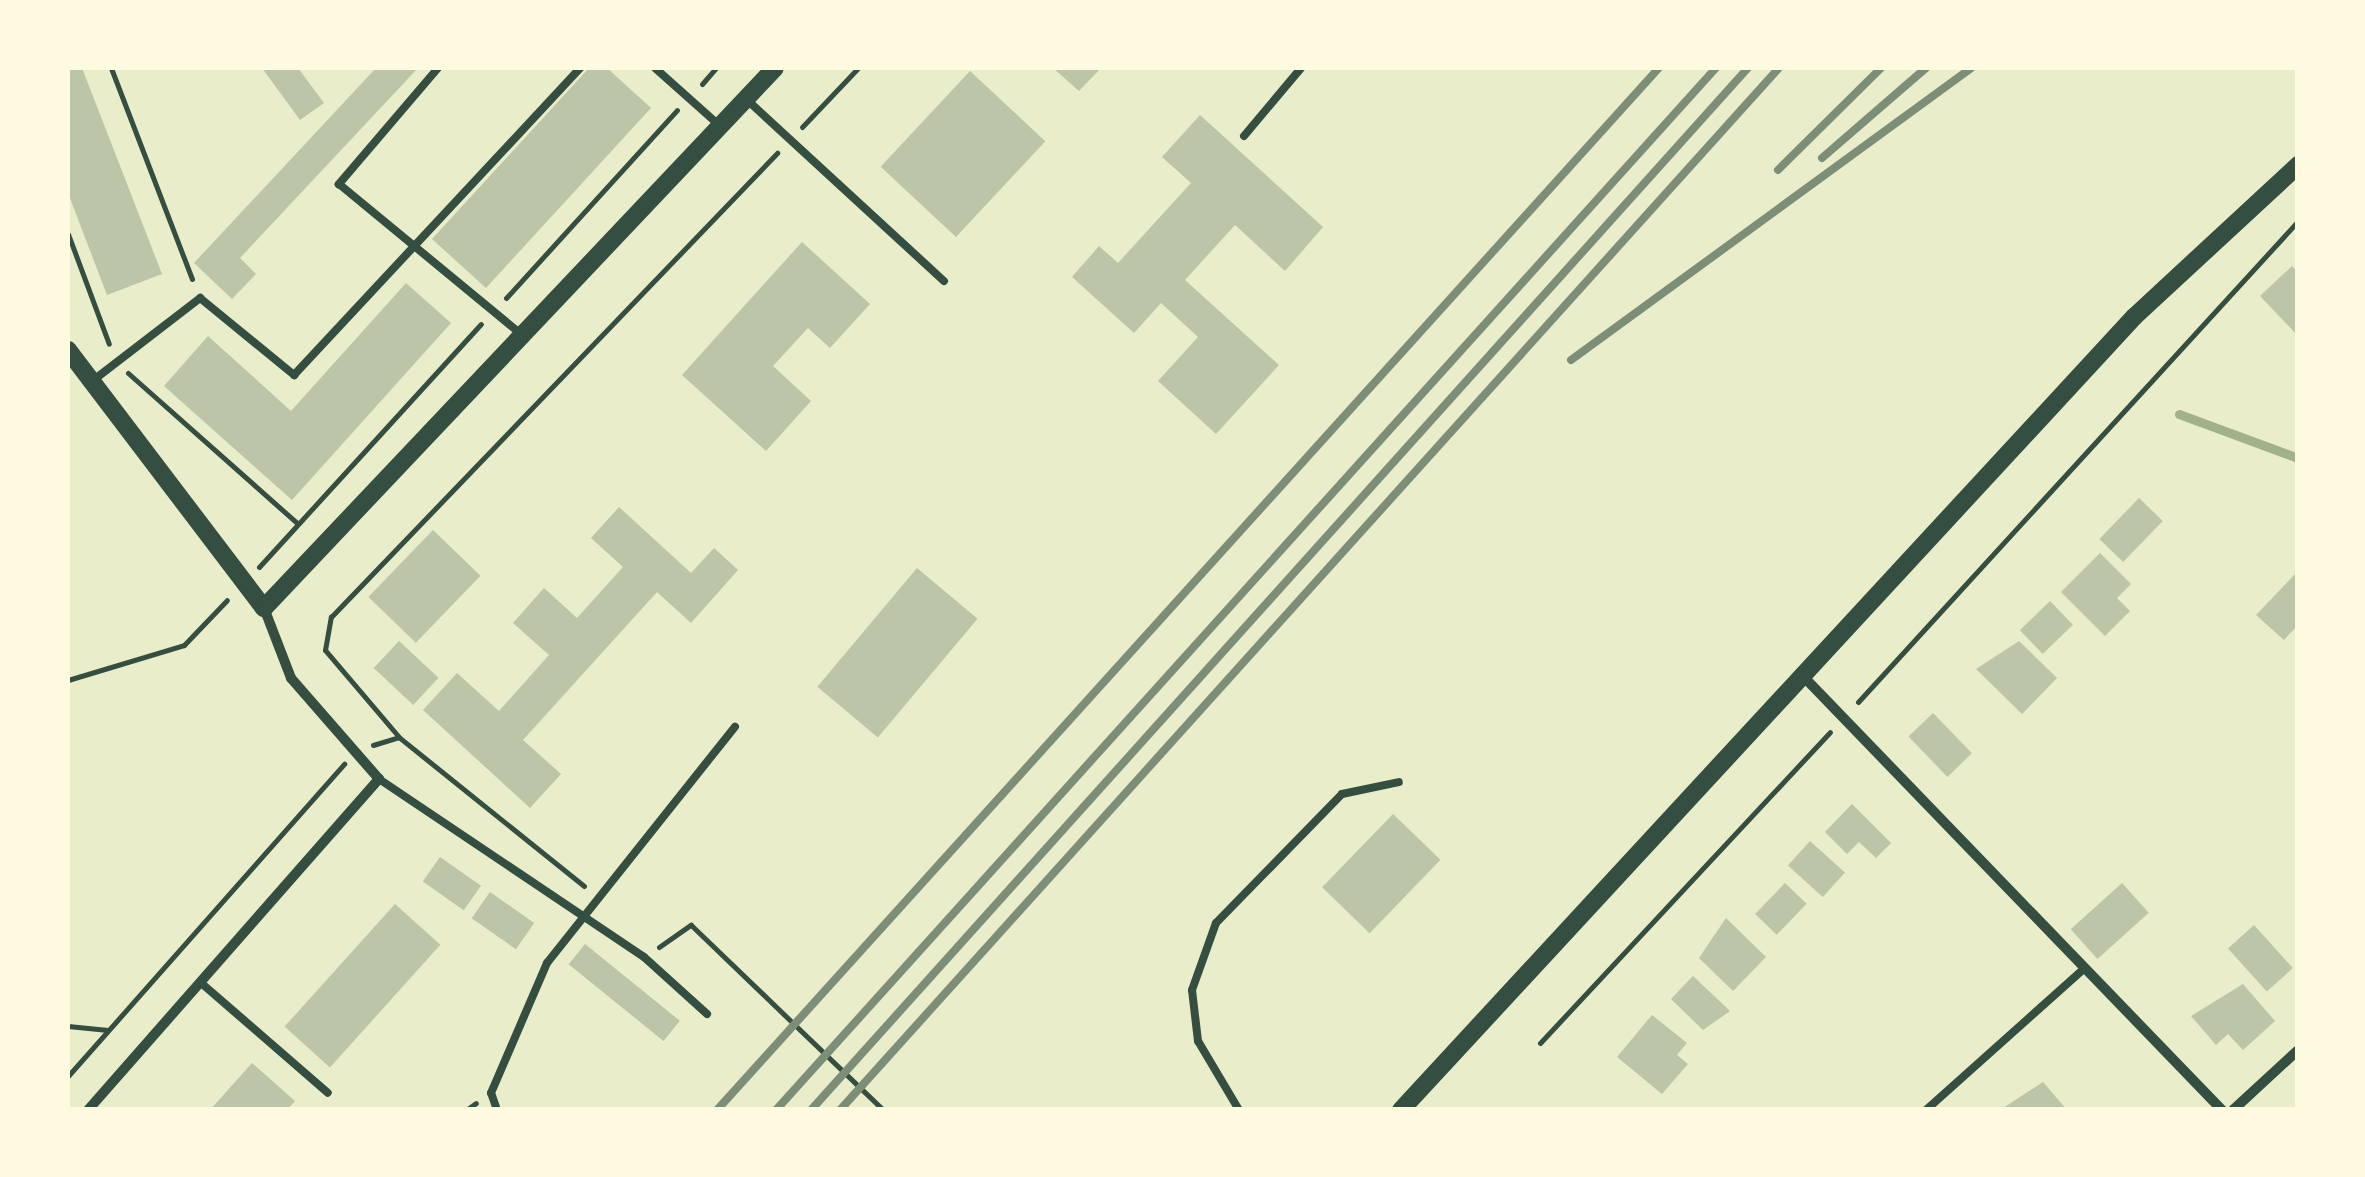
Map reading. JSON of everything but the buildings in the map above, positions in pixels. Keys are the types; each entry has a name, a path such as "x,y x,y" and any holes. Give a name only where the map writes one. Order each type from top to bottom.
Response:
{"street":[{"path":"264,608 775,68"},
{"path":"1401,1110 2134,317 2298,164"},
{"path":"68,350 264,608 291,678 379,779 88,1110"},
{"path":"1802,675 2222,1110"},
{"path":"2233,1110 2298,1050"}],"lane":[{"path":"438,68 339,184 522,335"},
{"path":"92,382 200,298 294,375 580,68"},
{"path":"655,68 720,126"},
{"path":"1244,136 1300,68"},
{"path":"746,98 788,141 944,281"},
{"path":"497,1110 491,1094 547,963 735,727"},
{"path":"379,779 644,958 707,1014"},
{"path":"1238,1110 1198,1042 1192,990 1216,923 1342,794 1399,782"},
{"path":"1926,1110 2085,968"},
{"path":"200,982 328,1093"}],"path":[{"path":"111,68 200,298"},
{"path":"597,897 399,737 326,650 331,617 858,68"},
{"path":"1540,1043 2298,221"},
{"path":"68,234 116,362 298,524"},
{"path":"68,680 184,645 245,582"},
{"path":"68,1076 355,751 399,737"},
{"path":"644,958 691,926 883,1110"},
{"path":"648,936 662,945"},
{"path":"68,1026 108,1030"}],"waterway":[{"path":"2179,414 2298,458"}],"railway":[{"path":"717,1110 1659,68"},
{"path":"776,1110 1716,68"},
{"path":"811,1110 1748,68"},
{"path":"840,1110 1779,68"},
{"path":"1778,170 1881,68"},
{"path":"1822,158 1926,68"},
{"path":"1571,360 1971,68"}]}
